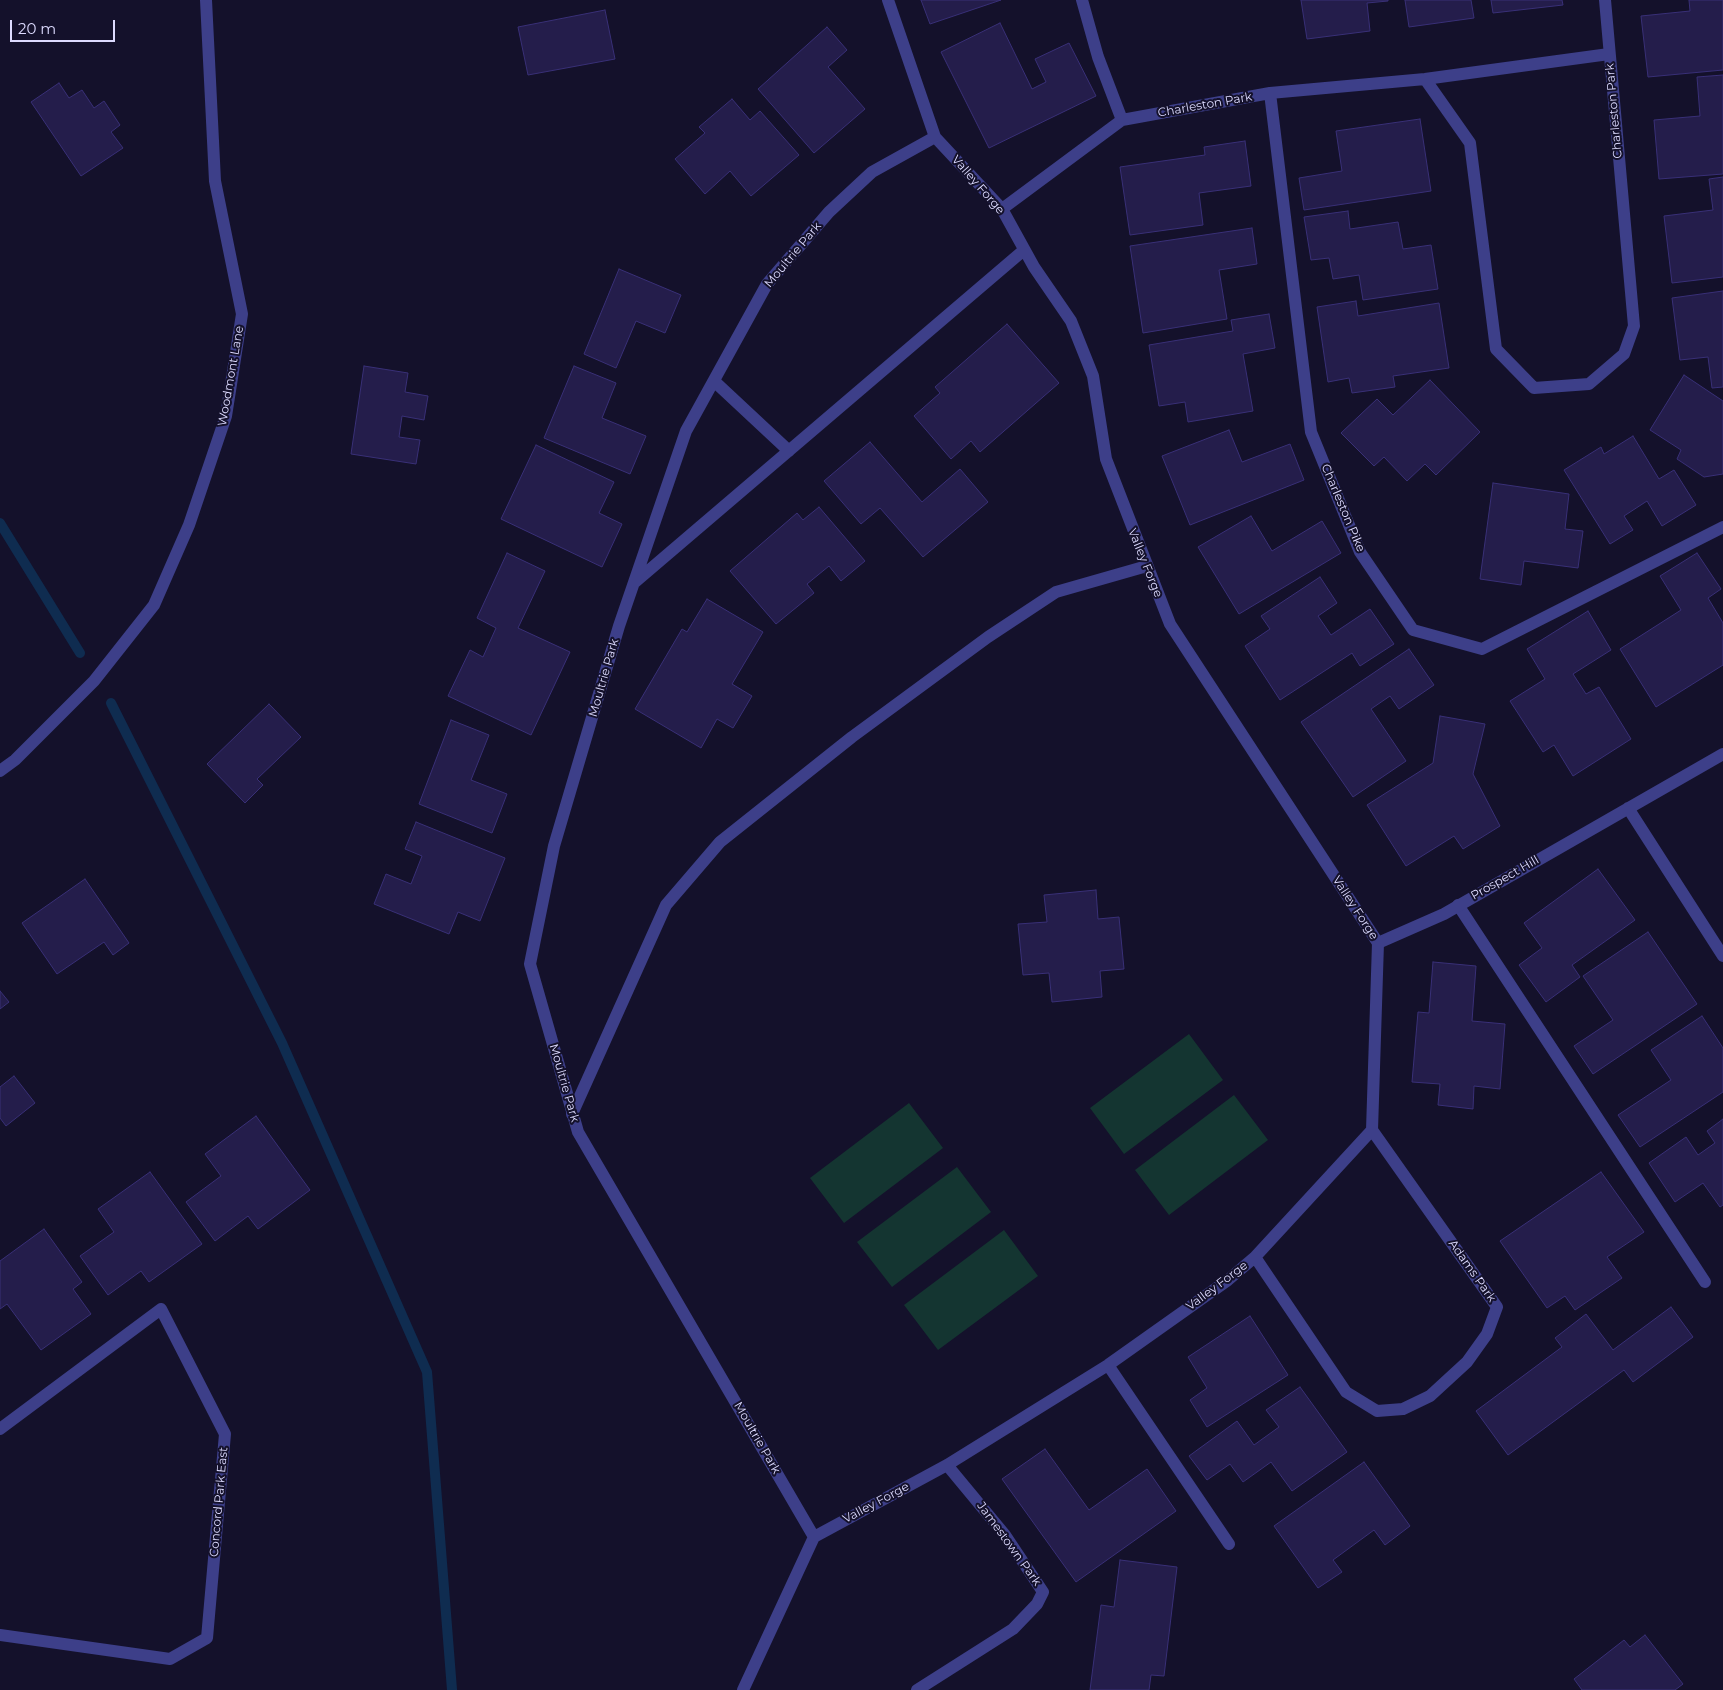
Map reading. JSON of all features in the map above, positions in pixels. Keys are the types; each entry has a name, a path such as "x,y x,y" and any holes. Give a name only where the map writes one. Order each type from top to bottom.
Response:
{"street":[{"name":"Woodmont Lane","path":"0,771 15,760 94,681 154,605 189,525 226,416 242,314 215,182 206,0"},
{"name":"Valley Forge","path":"814,1537 948,1465 1108,1365 1228,1280 1255,1257 1372,1130 1378,942 1170,624 1106,460 1093,376 1071,321 1024,250 1002,209 935,137 888,0"},
{"path":"1082,0 1098,57 1122,120"},
{"path":"1605,0 1609,54"},
{"name":"Charleston Park","path":"1002,209 1122,120 1270,93 1425,79 1609,54 1634,326 1624,354 1589,384 1534,388 1496,349 1470,143 1425,79"},
{"name":"Charleston Pike","path":"1270,93 1311,432 1360,552 1413,630 1482,649 1723,527"},
{"name":"Moultrie Park","path":"814,1537 578,1132 530,964 554,846 619,626 686,431 767,284 829,212 872,172 935,137"},
{"path":"634,583 1024,250"},
{"path":"714,381 789,451"},
{"path":"572,1114 666,905 720,842 852,737 988,637 1056,592 1146,566"},
{"name":"Prospect Hill","path":"1378,942 1444,914 1723,754"},
{"path":"1628,808 1723,956"},
{"path":"1458,905 1705,1282"},
{"name":"Adams Park","path":"1255,1257 1346,1392 1378,1412 1403,1410 1430,1396 1467,1362 1486,1334 1497,1307 1372,1130"},
{"name":"Concord Park East","path":"0,1429 161,1308 225,1434 207,1638 170,1659 0,1635"},
{"path":"1108,1365 1229,1544"},
{"name":"Jamestown Park","path":"917,1690 1013,1629 1037,1604 1044,1592 1005,1535 948,1465"},
{"path":"743,1690 814,1537"}],"green space":[{"path":"1189,1034 1223,1080 1124,1154 1090,1108"},
{"path":"1234,1095 1268,1140 1169,1215 1135,1170"},
{"path":"909,1103 943,1148 844,1223 810,1178"},
{"path":"957,1167 991,1212 892,1287 857,1242"},
{"path":"1004,1230 1038,1276 938,1350 904,1305"}],"building":[{"path":"921,0 1001,0 930,24"},
{"path":"1301,0 1388,1 1367,3 1370,31 1307,39"},
{"path":"1405,0 1471,0 1474,18 1409,27"},
{"path":"1491,0 1562,0 1563,5 1493,13"},
{"path":"1689,0 1723,0 1723,70 1648,77 1641,16 1690,11"},
{"path":"605,10 615,59 528,75 518,27"},
{"path":"1000,23 1032,89 1046,82 1035,59 1069,43 1096,96 989,148 941,52"},
{"path":"827,27 847,50 828,67 865,109 814,153 758,89"},
{"path":"1723,75 1723,174 1659,179 1654,120 1700,116 1697,77"},
{"path":"59,83 69,98 82,90 94,108 104,101 120,125 111,132 123,148 81,176 31,102"},
{"path":"732,99 750,120 760,111 799,155 751,196 730,171 705,194 675,159 705,133 699,127"},
{"path":"1420,119 1431,191 1304,210 1299,178 1342,171 1336,131"},
{"path":"1245,141 1251,186 1199,193 1203,225 1130,235 1120,167 1205,155 1204,147"},
{"path":"1723,177 1723,277 1672,283 1664,216 1713,210 1709,179"},
{"path":"1348,211 1350,229 1398,222 1403,249 1431,245 1438,289 1363,300 1359,275 1333,279 1329,258 1311,260 1304,217"},
{"path":"1252,228 1257,264 1219,270 1227,319 1143,333 1130,246"},
{"path":"619,269 681,295 665,333 636,321 616,368 584,354"},
{"path":"1723,291 1723,387 1712,388 1708,357 1680,360 1672,298"},
{"path":"1356,301 1358,316 1439,303 1449,368 1393,376 1395,387 1352,393 1349,378 1328,382 1317,307"},
{"path":"1269,314 1275,348 1243,354 1253,411 1188,422 1185,402 1159,406 1149,345 1233,331 1231,320"},
{"path":"1007,324 1059,383 980,452 971,441 951,459 914,416 940,393 935,387"},
{"path":"364,366 408,373 405,392 428,396 424,420 402,416 399,437 420,440 416,464 351,454"},
{"path":"574,366 616,383 602,418 646,436 630,474 544,438"},
{"path":"1684,375 1723,401 1723,474 1704,477 1677,459 1681,450 1650,430"},
{"path":"1430,380 1480,432 1436,475 1425,464 1407,481 1384,457 1374,466 1341,433 1377,399 1393,415"},
{"path":"1229,430 1242,462 1290,444 1304,480 1190,525 1162,456"},
{"path":"1633,436 1659,479 1674,470 1696,505 1662,526 1647,501 1624,516 1633,530 1610,544 1564,470 1601,447 1604,454"},
{"path":"870,442 922,502 960,469 988,502 923,557 880,508 861,524 824,481"},
{"path":"536,445 614,482 599,513 622,524 602,567 501,519"},
{"path":"1493,483 1569,494 1565,529 1583,531 1578,568 1524,561 1521,585 1480,579"},
{"path":"819,507 865,561 841,581 829,566 807,584 814,593 776,624 730,571 797,513 803,520"},
{"path":"1251,516 1272,551 1322,521 1341,553 1239,614 1198,547"},
{"path":"507,553 545,571 518,628 570,652 531,735 448,696 470,650 483,657 496,628 477,618"},
{"path":"1697,553 1721,589 1708,598 1723,623 1723,665 1656,707 1620,649 1681,610 1660,576"},
{"path":"1320,577 1337,603 1318,616 1331,635 1370,609 1394,644 1360,666 1352,653 1280,700 1245,646 1270,629 1261,616"},
{"path":"707,599 763,632 732,684 752,696 733,728 717,719 701,748 635,709 682,629 687,632"},
{"path":"1588,611 1611,650 1573,674 1586,694 1599,687 1631,739 1573,776 1554,745 1543,752 1510,701 1545,679 1527,649"},
{"path":"1409,649 1434,685 1399,709 1390,696 1371,709 1406,761 1353,797 1301,722"},
{"path":"269,704 301,737 257,779 263,785 245,803 207,764"},
{"path":"1440,716 1485,724 1473,774 1500,826 1463,849 1454,836 1406,866 1367,805 1433,763"},
{"path":"451,720 489,735 471,780 507,794 492,833 419,804"},
{"path":"416,822 505,858 480,921 458,912 449,934 374,904 386,874 411,884 422,856 405,849"},
{"path":"1598,869 1635,920 1572,965 1580,977 1546,1002 1519,965 1542,948 1524,923"},
{"path":"85,879 129,943 113,955 104,942 57,974 22,923"},
{"path":"1096,890 1098,919 1119,917 1124,969 1100,971 1102,997 1052,1002 1049,973 1023,975 1018,924 1047,922 1044,895"},
{"path":"1648,932 1697,1004 1593,1074 1574,1046 1613,1020 1583,976"},
{"path":"1433,962 1476,966 1472,1021 1505,1024 1500,1089 1474,1086 1473,1109 1438,1105 1440,1084 1412,1082 1418,1012 1429,1013"},
{"path":"0,991 9,1002 0,1009"},
{"path":"1702,1016 1723,1048 1723,1092 1640,1147 1618,1115 1671,1080 1651,1050"},
{"path":"14,1076 35,1103 6,1126 0,1118 0,1087"},
{"path":"256,1116 310,1190 258,1229 248,1216 215,1241 186,1202 221,1176 205,1154"},
{"path":"1723,1119 1723,1205 1720,1207 1703,1183 1675,1202 1649,1163 1686,1137 1698,1155 1715,1143 1707,1131"},
{"path":"150,1172 202,1244 149,1282 141,1271 108,1295 80,1256 114,1232 98,1209"},
{"path":"1601,1172 1644,1232 1607,1257 1622,1278 1575,1310 1565,1296 1547,1308 1500,1241"},
{"path":"44,1229 82,1282 73,1289 91,1314 41,1350 7,1304 0,1309 0,1261"},
{"path":"1671,1307 1693,1337 1633,1382 1624,1370 1508,1455 1476,1411 1562,1347 1555,1338 1586,1314 1613,1350"},
{"path":"1250,1316 1288,1375 1207,1427 1190,1400 1207,1388 1188,1357"},
{"path":"1300,1387 1347,1452 1292,1491 1271,1462 1243,1482 1230,1464 1207,1480 1189,1456 1237,1421 1254,1445 1279,1427 1266,1410"},
{"path":"1045,1449 1089,1510 1147,1469 1176,1511 1076,1582 1002,1479"},
{"path":"1364,1462 1410,1526 1385,1545 1374,1530 1333,1560 1342,1572 1318,1588 1274,1526"},
{"path":"1120,1560 1177,1567 1164,1676 1151,1675 1149,1690 1090,1690 1101,1605 1114,1607"},
{"path":"1645,1635 1683,1684 1675,1690 1582,1690 1574,1679 1624,1640 1630,1647"}],"waterway":[{"path":"0,523 80,653"},
{"path":"111,703 282,1043 427,1372 452,1690"}]}
